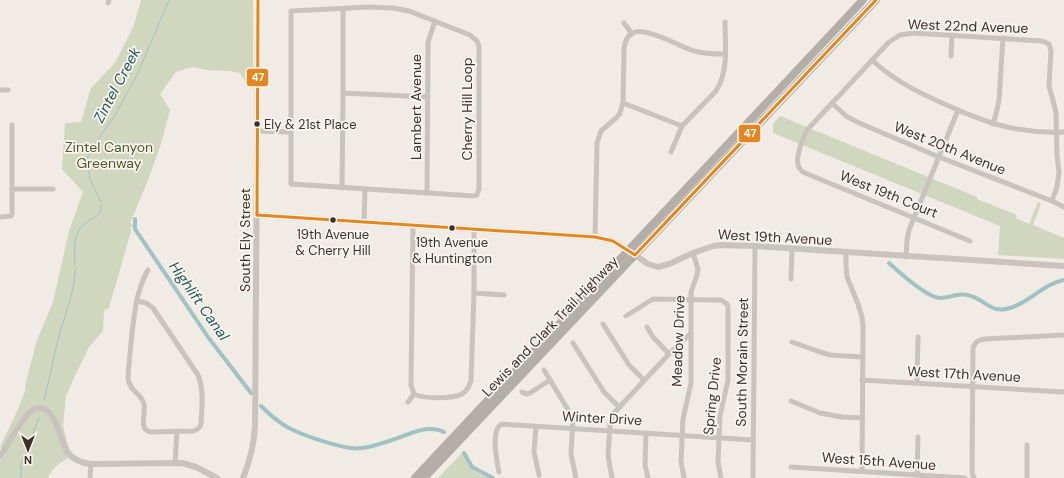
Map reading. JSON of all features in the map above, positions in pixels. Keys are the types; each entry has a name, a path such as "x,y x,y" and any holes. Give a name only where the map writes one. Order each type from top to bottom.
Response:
{"highway":[{"name":"Lewis and Clark Trail Highway","path":"424,478 632,252 658,220 863,0"},
{"name":"Lewis and Clark Trail Highway","path":"415,478 876,0"}],"street":[{"name":"South Ely Street","path":"244,478 251,458 256,426 258,0"},
{"name":"Cherry Hill Loop","path":"369,7 393,8 409,11 435,21 470,35 479,46 479,189 477,195 291,184 291,11 369,7"},
{"path":"342,188 343,9"},
{"name":"Lambert Avenue","path":"427,193 428,47 435,21"},
{"path":"624,22 632,34"},
{"path":"671,152 682,126 719,85 724,72 725,22"},
{"path":"595,237 597,143 601,130 616,118 620,113 623,103 624,48 628,37 632,34 645,31 701,53 725,54"},
{"name":"West 22nd Avenue","path":"800,169 798,165 799,147 807,130 889,42 900,35 914,33 1003,38 1042,41 1049,44 1051,51 1049,86 1056,112 1056,132"},
{"path":"951,56 952,35"},
{"path":"993,124 1000,100 1003,38"},
{"path":"872,60 882,70 891,76 934,100 993,124 1019,130 1064,132"},
{"path":"0,90 8,90"},
{"path":"343,93 428,96"},
{"path":"623,103 682,126"},
{"name":"West 20th Avenue","path":"832,103 853,121 1064,207"},
{"path":"906,257 908,235 914,218 958,110"},
{"path":"0,217 11,216 12,214 12,125"},
{"path":"258,132 291,132"},
{"path":"1052,201 1059,176 1059,166 1056,155 1056,132"},
{"name":"West 19th Court","path":"800,169 805,173 970,241"},
{"path":"12,189 53,189"},
{"path":"364,222 365,189"},
{"name":"West 19th Avenue","path":"257,216 595,237 613,241 632,252 648,264 658,267 713,246 755,246 906,257 1064,266"},
{"path":"413,226 411,385 414,394 421,397 447,397 459,395 467,390 471,381 474,293 474,230"},
{"name":"South Morain Street","path":"753,478 755,246"},
{"path":"791,279 792,249"},
{"path":"846,252 847,277 856,291 862,317 862,472"},
{"name":"Meadow Drive","path":"684,478 681,461 683,419 691,383 690,300 698,268 693,253"},
{"path":"137,300 146,303 153,308 198,375 201,383 202,397 201,424 198,429 193,431 151,432 145,429 143,425 144,404 141,397 132,389 128,380 132,330 137,300 143,278 148,270"},
{"path":"474,293 504,295"},
{"name":"Spring Drive","path":"626,316 653,299 721,300 727,304 728,380 720,412 718,462 721,478"},
{"path":"603,324 629,365 644,380"},
{"path":"646,326 653,337 669,354"},
{"path":"612,478 608,456 609,431 613,414 691,332"},
{"path":"974,478 972,473 973,349 976,342 985,339 1064,335"},
{"path":"917,383 918,337"},
{"path":"792,342 830,355 862,357"},
{"path":"573,343 604,392 619,407"},
{"path":"544,370 573,418 571,454 576,478"},
{"path":"522,392 526,394 530,393 550,380"},
{"name":"West 17th Avenue","path":"862,380 1064,392"},
{"path":"408,402 414,394"},
{"path":"791,401 820,413 842,417 862,418"},
{"path":"0,456 25,417 32,410 41,408 48,411 52,417 68,454 80,462 91,464 187,464 217,478"},
{"name":"Winter Drive","path":"499,472 495,451 497,428 502,424 753,440"},
{"path":"536,427 534,452 539,475"},
{"path":"176,463 177,432"},
{"path":"646,433 645,465 648,478"},
{"path":"917,475 918,436"},
{"path":"1027,445 1027,478"},
{"path":"90,478 91,464"},
{"name":"West 15th Avenue","path":"791,467 965,478"}],"green space":[{"name":"Zintel Canyon Greenway","path":"141,0 253,0 253,89 246,83 240,73 207,70 193,67 176,72 160,94 170,110 161,144 131,221 131,231 109,308 104,310 103,331 89,347 66,396 63,425 69,451 68,458 56,466 48,478 0,478 0,461 6,453 0,447 25,392 26,382 37,340 53,302 69,231 83,192 62,169 65,123 81,122 91,88 115,63 134,25"},
{"path":"780,116 977,197 977,199 1017,215 1016,218 1029,224 1038,202 1041,203 1033,225 1064,238 1064,259 998,255 1000,226 773,133 773,123"},
{"path":"462,453 472,469 489,478 438,478"}],"waterway":[{"name":"Zintel Creek","path":"101,202 90,179 87,159 91,150 115,115 138,73 169,0"},
{"name":"Zintel Creek","path":"99,214 101,205"},
{"name":"Zintel Creek","path":"75,265 75,244 79,229 88,221 97,216"},
{"name":"Highlift Canal","path":"135,219 135,229 208,337 251,393"},
{"name":"Highlift Canal","path":"132,225 135,229"},
{"path":"889,263 921,290 935,297 941,298 967,295 998,309 1010,308 1024,302 1050,285 1064,280"},
{"name":"Zintel Creek","path":"44,400 60,332 72,293 75,269"},
{"name":"Highlift Canal","path":"261,406 287,427 313,438 346,447 362,448 373,446 415,432 430,429 444,432"},
{"name":"Zintel Creek","path":"21,478 21,465 39,418"},
{"name":"Highlift Canal","path":"464,453 472,467 493,478"}],"transit line":[{"name":"47","path":"257,215 258,0"},
{"name":"47","path":"257,215 595,237 613,241 635,255 876,0"}],"place":[{"name":"Ely & 21st Place","path":"257,124"},
{"name":"19th Avenue & Cherry Hill","path":"333,220"},
{"name":"19th Avenue & Huntington","path":"452,228"}]}
